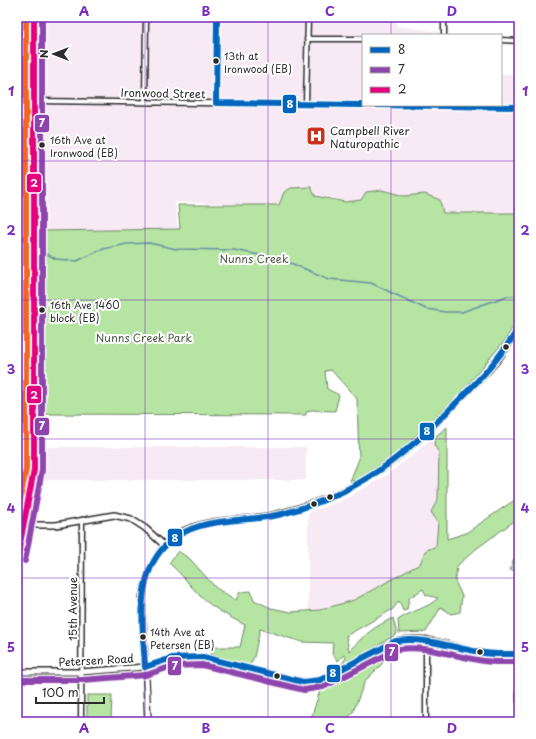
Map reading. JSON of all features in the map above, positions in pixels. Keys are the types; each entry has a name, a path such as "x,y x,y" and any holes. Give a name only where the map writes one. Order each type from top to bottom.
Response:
{"main road":[{"path":"148,722 142,598 145,579 149,569 165,546 177,534 196,525 268,517 310,506 338,495 378,473 397,460 427,434 499,358 519,327"}],"street":[{"path":"17,36 25,17"},
{"path":"17,559 34,470 34,17"},
{"path":"146,17 146,102"},
{"path":"216,103 217,17"},
{"path":"306,104 308,17"},
{"path":"444,17 444,34"},
{"path":"307,39 362,39"},
{"path":"502,40 519,41"},
{"name":"Ironwood Street","path":"35,101 362,105"},
{"path":"481,106 519,107"},
{"path":"17,525 56,524 114,515 131,519 145,528 165,546"},
{"name":"15th Avenue","path":"81,722 82,520"},
{"path":"426,639 426,722"},
{"name":"Petersen Road","path":"17,672 81,672 145,666 172,658 203,657 302,682 320,680 396,641 426,639 490,654 519,654"},
{"path":"519,654 519,701"}],"shaded area":[{"path":"33,17 397,17 397,26 439,32 440,34 362,34 362,106 502,106 502,74 519,74 519,215 175,202 179,239 43,231"},
{"path":"443,428 443,556 386,596 308,621 308,513 343,500 382,478 412,456"},
{"path":"42,447 306,447 306,480 40,480"}],"green space":[{"path":"17,186 26,200 25,297 17,297"},
{"name":"Nunns Creek Park","path":"311,187 315,196 345,202 361,200 366,192 382,190 404,196 425,194 440,200 443,213 519,213 519,318 505,340 460,394 396,454 357,480 350,481 359,459 357,399 331,370 325,371 327,389 339,395 335,411 311,410 306,412 306,415 42,414 43,231 180,229 178,205 279,205 284,192 291,188"},
{"path":"447,427 447,539 466,533 519,497 519,571 510,570 516,553 517,519 476,549 457,566 455,581 462,596 460,612 451,614 441,607 426,632 399,633 398,620 429,605 438,598 426,595 423,589 409,598 407,610 403,611 399,601 393,609 346,636 349,651 380,624 393,618 397,634 339,668 346,658 344,655 338,661 332,654 333,643 302,642 260,629 254,657 250,665 211,655 213,647 240,647 245,625 211,605 201,597 169,563 178,551 190,559 216,588 236,600 240,592 251,591 254,600 271,608 291,612 320,610 354,600 420,564 425,551 436,546 438,522 431,512 438,499 439,453 434,445 435,437"},
{"path":"384,651 382,664 365,681 353,712 347,719 313,722 311,718 322,685 343,679 364,662"},
{"path":"87,695 112,695 111,722 87,722"}],"waterway":[{"name":"Nunns Creek","path":"17,214 25,228"},
{"name":"Nunns Creek","path":"38,243 45,253 56,259 77,261 103,249 127,244 149,243 176,249 234,250 281,259 329,279 371,283 426,309 445,312 462,312 507,296 519,296"}],"transit line":[{"name":"1","path":"17,516 26,469 26,17"},
{"name":"2","path":"17,559 34,470 34,17"},
{"name":"7","path":"25,561 42,470 42,17"},
{"name":"8","path":"216,103 217,17"},
{"name":"8","path":"216,103 362,105"},
{"name":"8","path":"448,106 519,107"},
{"name":"8","path":"145,667 142,620 145,588 155,559 165,546 177,536 205,524 282,514 309,506 334,496 357,484 399,456 438,421 483,375 519,327"},
{"name":"8","path":"145,667 172,658 203,657 303,682 320,680 396,641 428,641 484,653 519,654"},
{"name":"7","path":"17,680 82,680 146,675 173,666 202,665 304,690 323,687 398,649 419,648 488,662 519,662"}],"place":[{"name":"13th at Ironwood (EB)","path":"216,61"},
{"name":"Campbell River Naturopathic","path":"316,136"},
{"name":"16th Ave at Ironwood (EB)","path":"42,145"},
{"name":"16th Ave 1460 block (EB)","path":"42,310"},
{"name":"14th Ave at Petersen (EB)","path":"143,637"}]}
